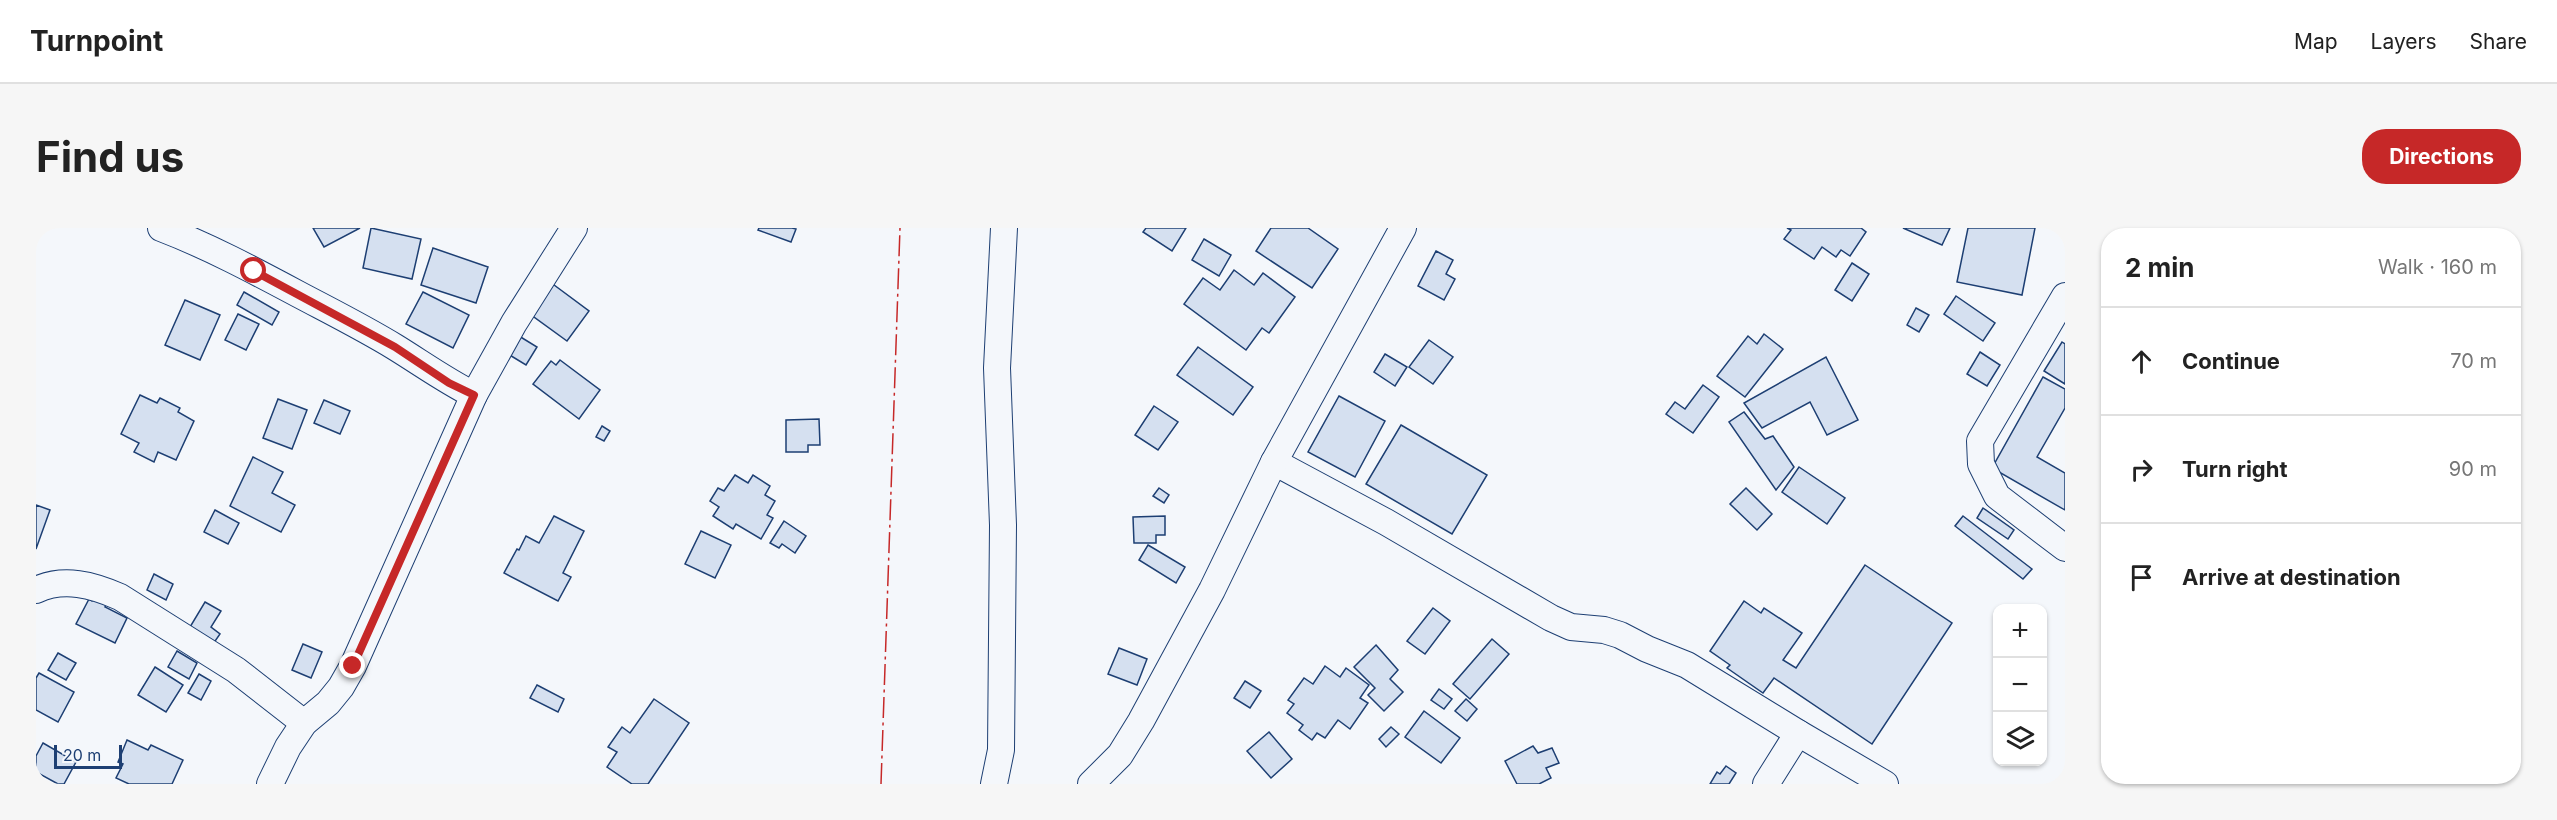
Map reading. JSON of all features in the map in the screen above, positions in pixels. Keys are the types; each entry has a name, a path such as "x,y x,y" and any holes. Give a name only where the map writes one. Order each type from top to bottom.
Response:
{"street":[{"path":"161,228 212,250 345,319 395,347 449,383 474,395"},
{"path":"270,784 288,747 304,723 328,703 341,687 353,666 474,395 514,323 574,228"},
{"path":"994,784 1001,750 1003,525 997,368 1004,228"},
{"path":"1091,784 1120,754 1141,721 1212,590 1274,462 1403,228"},
{"path":"2065,296 1980,441 1981,464 1996,496 2065,548"},
{"path":"1274,462 1551,618 1570,627 1604,630 1620,635 1687,665 1798,734 1885,784"},
{"path":"36,591 48,585 71,582 100,588 120,597 236,670 304,723"},
{"path":"1766,784 1798,734"}],"building":[{"path":"313,228 360,228 324,247"},
{"path":"371,228 421,239 412,279 363,268"},
{"path":"759,228 796,229 791,242 758,230"},
{"path":"1146,228 1186,228 1172,251 1143,232"},
{"path":"1271,228 1308,228 1338,249 1312,288 1256,251"},
{"path":"1787,228 1861,228 1866,232 1850,256 1841,250 1836,257 1822,247 1814,259 1784,239 1791,230"},
{"path":"1903,228 1950,228 1942,245"},
{"path":"1968,228 2035,228 2022,295 1957,282"},
{"path":"1204,239 1231,255 1219,276 1192,260"},
{"path":"433,248 488,267 476,303 421,285"},
{"path":"1436,251 1453,260 1446,274 1455,279 1444,300 1418,286"},
{"path":"1852,263 1869,274 1852,301 1835,290"},
{"path":"1234,270 1254,285 1263,273 1295,297 1269,333 1262,328 1246,350 1184,304 1203,278 1220,290"},
{"path":"546,279 589,311 567,341 523,309"},
{"path":"244,292 279,312 272,325 237,305"},
{"path":"423,292 469,315 453,348 406,324"},
{"path":"1956,296 1995,323 1983,341 1944,314"},
{"path":"185,300 220,315 200,360 165,345"},
{"path":"1916,308 1929,315 1919,332 1907,325"},
{"path":"238,314 259,324 246,350 225,340"},
{"path":"1764,334 1783,349 1745,397 1717,376 1748,336 1757,344"},
{"path":"519,336 537,347 526,365 508,354"},
{"path":"1429,340 1453,357 1433,384 1409,367"},
{"path":"2062,342 2065,344 2065,384 2044,371"},
{"path":"1198,347 1253,387 1233,415 1177,375"},
{"path":"1980,352 2000,365 1987,386 1967,374"},
{"path":"1385,354 1407,367 1395,386 1374,372"},
{"path":"1826,357 1858,420 1827,435 1810,402 1762,428 1744,403"},
{"path":"560,360 600,390 579,419 533,384 551,361 556,365"},
{"path":"2043,377 2065,389 2065,408 2037,457 2065,473 2065,510 1992,468"},
{"path":"1703,385 1719,397 1693,433 1666,414 1675,402 1685,409"},
{"path":"140,395 157,403 160,398 180,408 178,412 194,421 176,460 158,452 154,462 134,452 139,443 121,434"},
{"path":"1339,396 1385,421 1355,477 1308,452"},
{"path":"278,399 307,410 292,449 263,438"},
{"path":"324,400 350,411 340,434 314,423"},
{"path":"1154,406 1178,422 1158,450 1135,435"},
{"path":"1744,412 1765,439 1773,436 1794,467 1776,490 1729,422"},
{"path":"819,419 820,445 808,445 808,452 786,452 786,420"},
{"path":"1401,425 1487,475 1452,534 1366,484"},
{"path":"602,426 610,431 604,441 596,437"},
{"path":"253,457 283,472 272,493 295,505 281,532 230,506"},
{"path":"1799,467 1845,498 1827,524 1782,492"},
{"path":"735,475 748,483 753,475 770,486 765,495 775,501 767,515 773,518 761,539 736,524 733,529 713,516 719,507 710,501 718,488 724,491"},
{"path":"1159,488 1169,495 1164,503 1153,496"},
{"path":"1746,488 1772,514 1757,530 1730,504"},
{"path":"36,505 50,510 36,549"},
{"path":"1983,508 2014,530 2008,539 1977,518"},
{"path":"215,510 239,523 228,544 204,532"},
{"path":"554,516 584,531 563,573 571,577 558,601 504,573 526,536 539,543"},
{"path":"1165,516 1165,535 1156,535 1156,543 1134,543 1133,517"},
{"path":"1963,516 2032,569 2023,579 1955,526"},
{"path":"784,521 806,536 795,553 782,544 779,548 770,543"},
{"path":"701,531 731,545 715,578 685,564"},
{"path":"1148,545 1185,567 1176,583 1139,560"},
{"path":"1865,565 1952,623 1872,744 1774,678 1763,693 1727,668 1730,665 1710,651 1744,601 1761,613 1764,608 1802,633 1783,660 1796,668"},
{"path":"154,574 173,584 166,600 147,590"},
{"path":"96,594 108,600 105,607 127,618 115,643 76,624 89,599 92,601"},
{"path":"205,602 221,611 211,627 220,634 211,647 187,632"},
{"path":"1433,608 1450,621 1425,654 1407,641"},
{"path":"1492,639 1509,654 1470,699 1453,684"},
{"path":"303,644 322,652 311,678 292,670"},
{"path":"1376,645 1398,670 1390,679 1403,692 1384,711 1368,695 1375,688 1354,667"},
{"path":"1119,648 1147,659 1137,685 1108,674"},
{"path":"177,651 197,663 189,679 168,667"},
{"path":"58,653 76,663 66,680 48,670"},
{"path":"1325,666 1340,677 1346,668 1369,685 1360,698 1368,703 1350,729 1338,720 1325,738 1317,733 1312,740 1299,730 1303,725 1287,713 1294,704 1288,700 1304,678 1313,684"},
{"path":"155,667 183,685 166,712 138,695"},
{"path":"39,673 74,692 58,722 36,710 36,678"},
{"path":"199,674 211,681 201,700 188,693"},
{"path":"1245,681 1261,691 1250,708 1234,698"},
{"path":"537,685 564,699 558,712 530,698"},
{"path":"1439,689 1452,699 1444,709 1431,700"},
{"path":"654,699 689,723 648,784 632,784 607,767 617,752 608,747 622,727 630,733"},
{"path":"1466,699 1477,709 1467,721 1455,711"},
{"path":"1424,711 1460,738 1441,763 1405,737"},
{"path":"1391,727 1399,734 1386,747 1379,739"},
{"path":"1269,732 1292,759 1271,778 1247,751"},
{"path":"127,740 148,750 151,745 183,760 172,784 129,784 116,778 123,764 118,762"},
{"path":"43,743 76,762 64,784 58,784 36,772 36,756"},
{"path":"1533,746 1538,753 1552,748 1559,763 1546,768 1551,778 1539,784 1517,784 1505,761"},
{"path":"1726,766 1736,773 1729,784 1710,784 1717,772 1720,774"}],"power":[{"path":"881,784 900,228"}],"route":[{"path":"254,271 395,347 449,383 474,395 353,666"}]}
